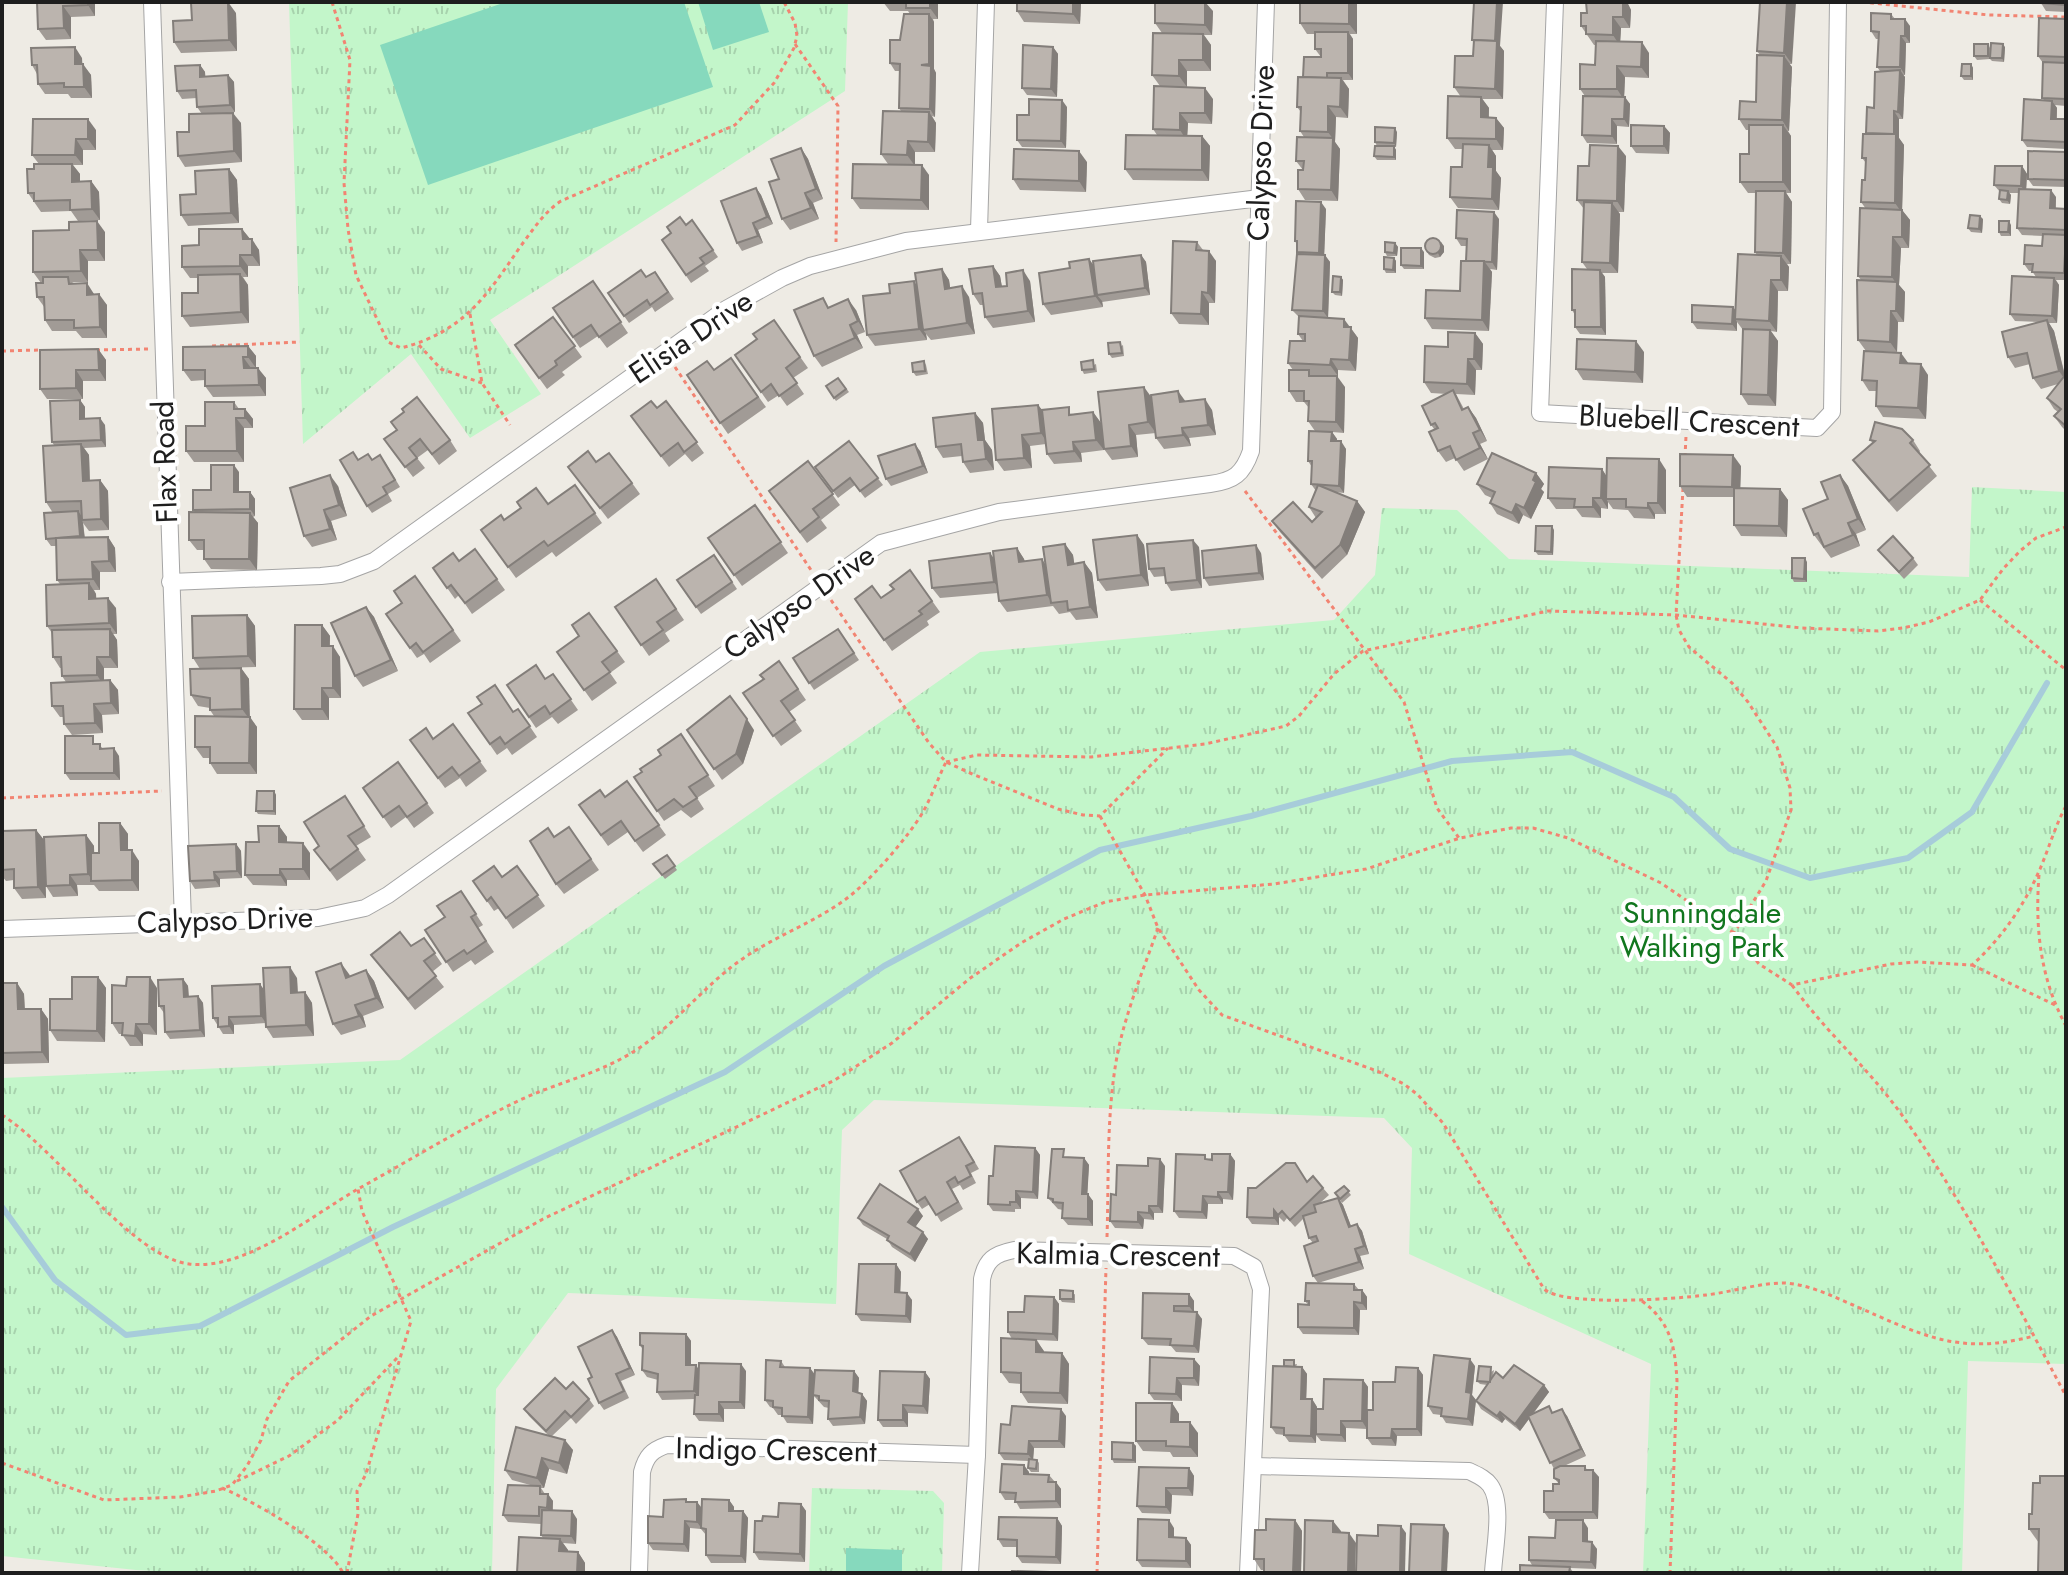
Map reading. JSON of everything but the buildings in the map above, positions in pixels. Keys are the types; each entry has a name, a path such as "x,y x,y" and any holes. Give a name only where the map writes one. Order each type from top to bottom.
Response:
{"street":[{"name":"Flax Road","path":"152,2 183,922"},
{"path":"979,230 986,2"},
{"name":"Calypso Drive","path":"2,929 318,918 365,908 388,895 881,543 999,512 1236,478 1245,467 1251,451 1266,2"},
{"name":"Bluebell Crescent","path":"1555,2 1540,413 1817,428 1832,412 1838,2"},
{"name":"Elisia Drive","path":"170,582 321,576 374,561 726,309 782,278 835,258 906,241 979,230 1260,198"},
{"name":"Kalmia Crescent","path":"970,1573 982,1279 984,1267 991,1258 1014,1250 1234,1256 1254,1267 1261,1289 1248,1573"},
{"name":"Indigo Crescent","path":"639,1573 642,1472 654,1450 667,1445 977,1455"},
{"path":"1254,1466 1469,1471 1490,1485 1495,1497 1493,1573"}],"path":[{"path":"332,2 350,60 344,183 356,275 388,342 401,348 418,343 470,314 550,208 735,125 774,83 795,44 795,23 784,2"},
{"path":"1862,2 1989,15 2066,17"},
{"path":"795,44 838,106 835,258"},
{"path":"470,314 482,383 510,425"},
{"path":"418,343 441,369 482,383"},
{"path":"666,352 921,733 946,762 1058,809 1100,816 1168,748"},
{"path":"1684,466 1687,421"},
{"path":"1236,478 1398,694 1407,712 1431,793 1444,820 1460,838"},
{"path":"1683,481 1676,615 1679,630 1689,647 1732,683 1748,702 1777,747 1790,788 1791,810 1766,881 1734,933"},
{"path":"946,762 977,755 1091,757 1205,744 1286,726 1299,716 1334,674 1363,651 1548,611 1676,615 1802,628 1878,631 1929,622 1980,600 2020,551 2036,538 2066,527"},
{"path":"1980,600 2066,670"},
{"path":"2,1115 21,1128 137,1237 163,1255 183,1263 205,1265 252,1251 516,1102 596,1072 651,1040 734,965 821,915 868,879 923,812 946,762"},
{"path":"2,798 178,791"},
{"path":"1972,965 2006,928 2039,871 2066,806"},
{"path":"1100,816 1145,895 1158,928 1199,990 1222,1015 1250,1028 1377,1071 1404,1084 1418,1095 1443,1123 1544,1289 1551,1295 1559,1298 1641,1300 1683,1298 1785,1283 1816,1290 1915,1332 1957,1344 2002,1345 2034,1336"},
{"path":"234,1483 247,1466 261,1440 267,1419 289,1381 371,1316 543,1219 835,1080 892,1043 1002,955 1064,919 1105,902 1145,895 1274,884 1366,869 1460,838 1511,828 1533,828 1559,835 1661,883 1734,933 1759,964 1792,985 1898,1110 1961,1206 2066,1396"},
{"path":"2039,871 2042,963 2055,1005 2066,1026"},
{"path":"1097,1573 1111,1102 1126,1020 1158,928"},
{"path":"1792,985 1891,964 1972,965 2055,1005"},
{"path":"345,1573 358,1514 357,1491 366,1474 411,1321 362,1211 358,1189"},
{"path":"1641,1300 1655,1310 1666,1324 1676,1360 1670,1573"},
{"path":"2,1463 104,1500 180,1497 222,1488 289,1456 338,1420 399,1357"},
{"path":"222,1488 272,1514 336,1560 345,1573"}],"green space":[{"path":"289,2 848,2 845,91 490,320 541,394 470,438 411,354 303,444"},
{"path":"506,2 684,2 713,87 428,185 380,45"},
{"path":"698,2 759,2 769,32 713,50"},
{"name":"Sunningdale Walking Park","path":"1972,487 2066,492 2066,1364 1968,1361 1962,1573 1643,1573 1651,1364 1409,1254 1412,1148 1384,1118 874,1100 842,1130 836,1304 568,1293 496,1389 492,1573 200,1573 136,1570 2,1556 2,1078 400,1060 980,652 1334,620 1375,575 1382,508 1457,510 1509,559 1969,577"},
{"path":"812,1488 933,1491 944,1503 942,1573 809,1573"},
{"path":"846,1548 902,1550 902,1573 846,1573"}],"waterway":[{"path":"2,1207 55,1280 126,1335 200,1326 393,1227 725,1072 884,966 1100,850 1251,816 1452,761 1572,752 1674,797 1730,849 1810,878 1908,858 1972,812 2047,683"}]}
